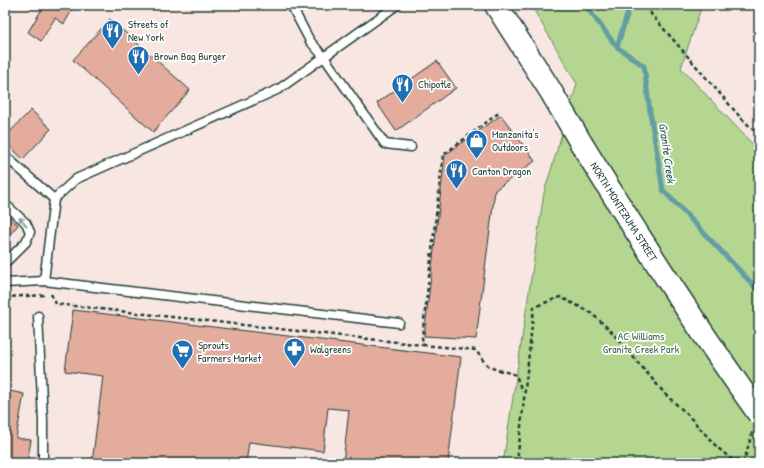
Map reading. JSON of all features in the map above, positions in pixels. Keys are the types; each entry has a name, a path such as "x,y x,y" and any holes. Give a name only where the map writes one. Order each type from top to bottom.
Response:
{"main road":[{"name":"NORTH MONTEZUMA STREET","path":"496,5 550,90 645,248 718,357 757,420"}],"lane":[{"path":"291,5 310,41 324,57 385,144 411,147"},
{"path":"44,281 54,200 76,178 279,89 397,5"},
{"path":"5,156 54,200"},
{"path":"5,204 26,223 30,232 26,242 5,263"},
{"path":"5,283 44,281 399,323"},
{"path":"38,316 43,421 43,463"}],"path":[{"path":"650,5 651,14 741,118 759,135"},
{"path":"423,346 422,336 443,155 500,112"},
{"path":"5,298 52,294 56,304 423,346 476,350 483,363 489,367 516,375 522,391"},
{"path":"517,463 534,307 560,297 590,312 620,341 666,395 686,413 717,447 731,459 744,462 757,420"}],"green space":[{"name":"AC Williams Granite Creek Park","path":"531,5 702,5 681,68 759,151 759,463 503,463 544,193 577,84"}],"building":[{"path":"35,5 75,5 64,24 55,18 41,41 28,32 42,9"},
{"path":"110,19 190,90 153,132 73,60"},
{"path":"437,61 456,88 396,131 377,103"},
{"path":"31,110 51,129 23,159 5,142 5,137"},
{"path":"501,115 535,161 495,190 476,339 424,336 445,155"},
{"path":"5,213 18,225 5,240"},
{"path":"73,310 461,357 448,463 343,463 349,410 328,408 323,451 249,442 246,463 92,463 103,376 65,371"},
{"path":"5,390 24,394 16,438 31,440 27,463 5,463"}],"waterway":[{"name":"Granite Creek","path":"585,5 617,47 644,66 663,190 759,291"},
{"path":"617,47 630,5"}],"place":[{"name":"Streets of New York","path":"112,50"},
{"name":"Brown Bag Burger","path":"138,76"},
{"name":"Chipotle","path":"402,104"},
{"name":"Manzanita's Outdoors","path":"477,160"},
{"name":"Canton Dragon","path":"456,190"},
{"name":"Walgreens","path":"295,368"},
{"name":"Sprouts Farmers Market","path":"183,370"}]}
